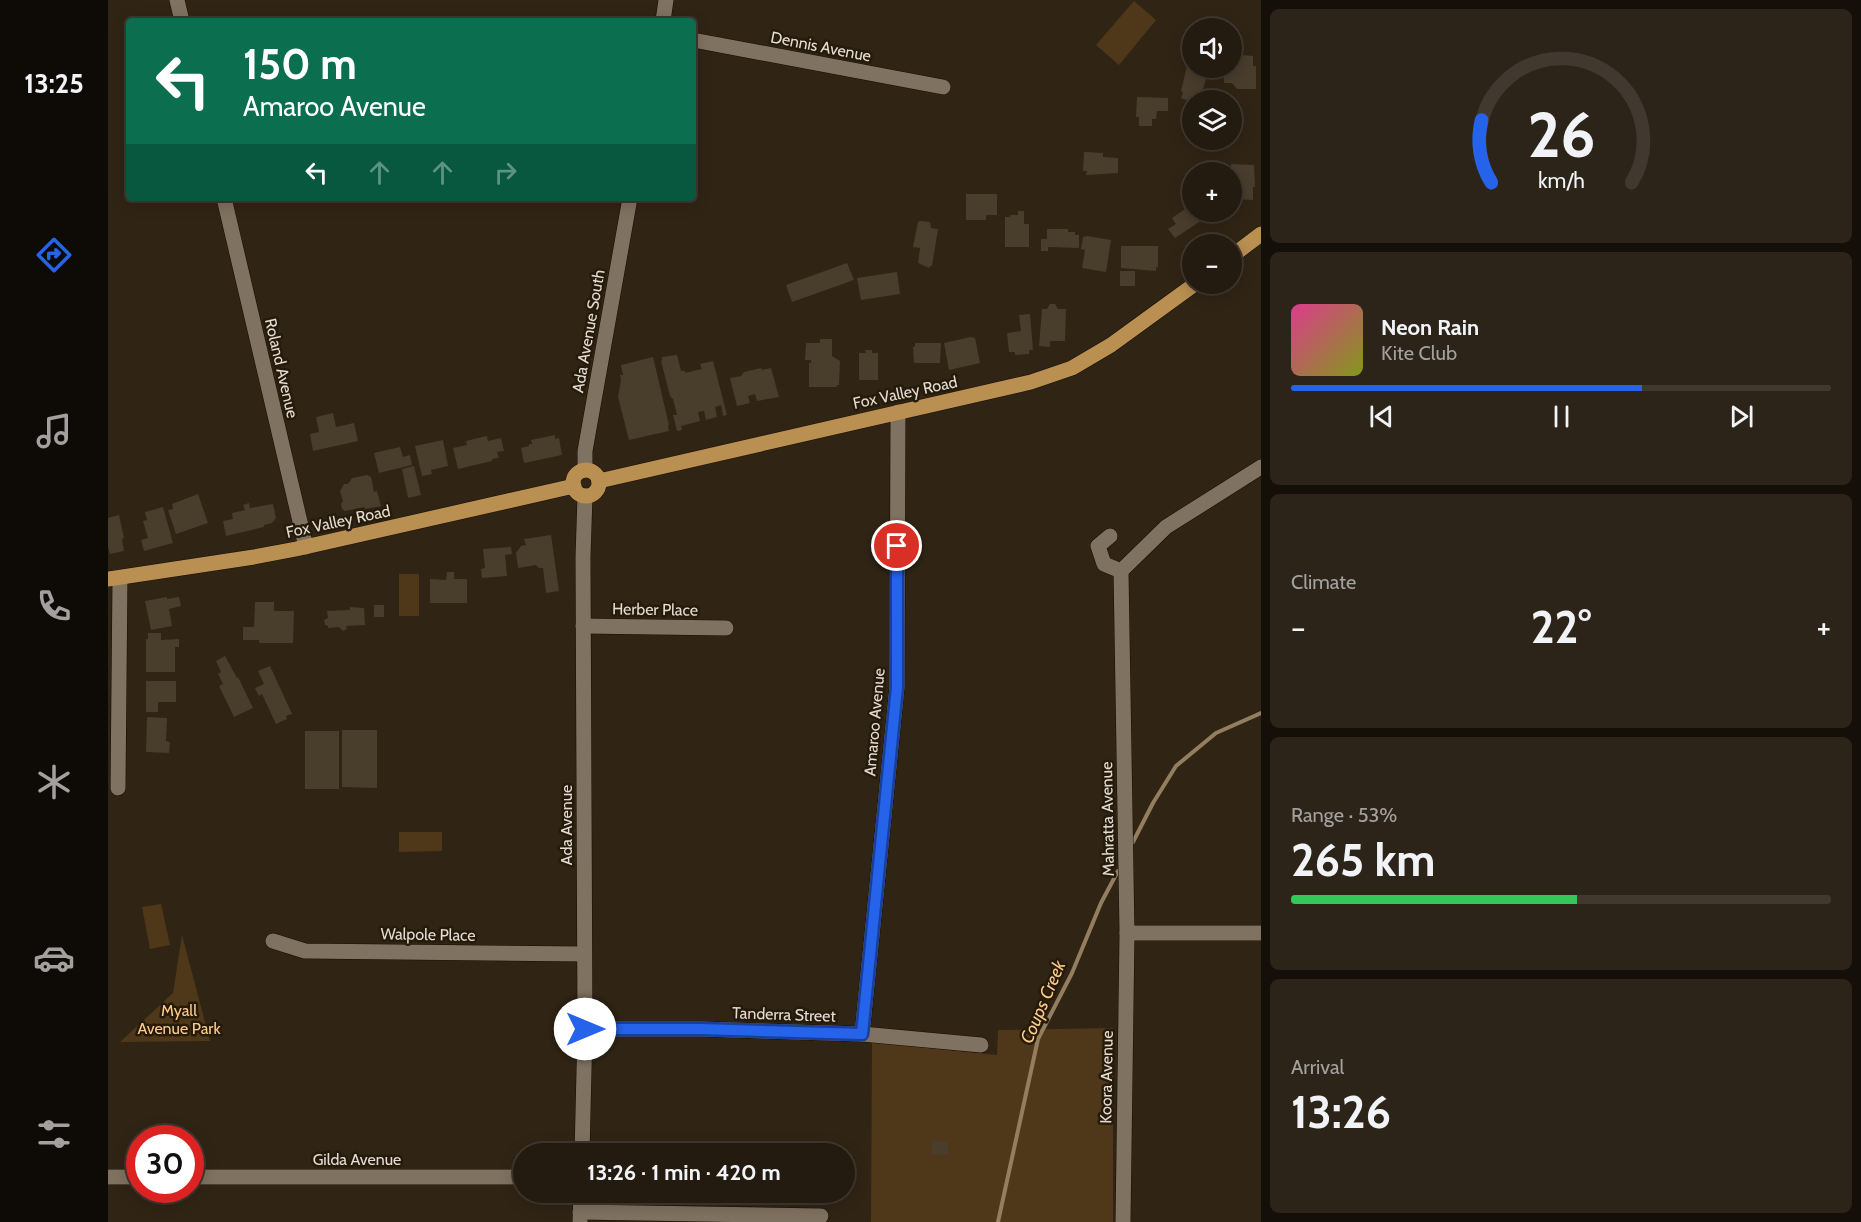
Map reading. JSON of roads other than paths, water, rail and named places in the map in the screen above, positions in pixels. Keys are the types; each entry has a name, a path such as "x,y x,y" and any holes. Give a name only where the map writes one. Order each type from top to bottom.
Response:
{"main road":[{"path":"1242,248 1261,234"},
{"name":"Fox Valley Road","path":"599,481 1031,382 1072,368 1111,345 1182,293"},
{"path":"585,470 594,473 599,481 596,492 589,496 579,491 576,475 585,470"},
{"name":"Fox Valley Road","path":"114,579 306,547 579,491"}],"street":[{"path":"177,0 181,18"},
{"path":"663,18 666,0"},
{"name":"Dennis Avenue","path":"696,41 943,87"},
{"name":"Roland Avenue","path":"225,201 306,547"},
{"name":"Ada Avenue South","path":"585,470 585,452 629,201"},
{"name":"Amaroo Avenue","path":"862,1034 897,687 898,412"},
{"path":"1110,536 1098,546 1104,564 1121,571 1166,527 1261,466"},
{"name":"Ada Avenue","path":"579,491 583,522 585,1029 582,1143"},
{"name":"Mahratta Avenue","path":"1121,571 1127,933"},
{"path":"114,579 118,788"},
{"name":"Herber Place","path":"583,626 726,628"},
{"path":"1127,933 1261,933"},
{"name":"Koora Avenue","path":"1123,1222 1127,933"},
{"name":"Walpole Place","path":"273,941 305,951 584,954"},
{"name":"Tanderra Street","path":"585,1029 701,1029 862,1034 981,1045"},
{"path":"108,1177 126,1177"},
{"name":"Gilda Avenue","path":"204,1177 513,1177"},
{"path":"580,1217 821,1216"}],"waterway":[{"name":"Coups Creek","path":"1133,842 1176,766 1216,733 1261,713"},
{"name":"Coups Creek","path":"998,1222 1038,1039 1072,973 1101,903 1118,871"}],"park label":[{"name":"Myall Avenue Park","path":"179,1019"}]}
